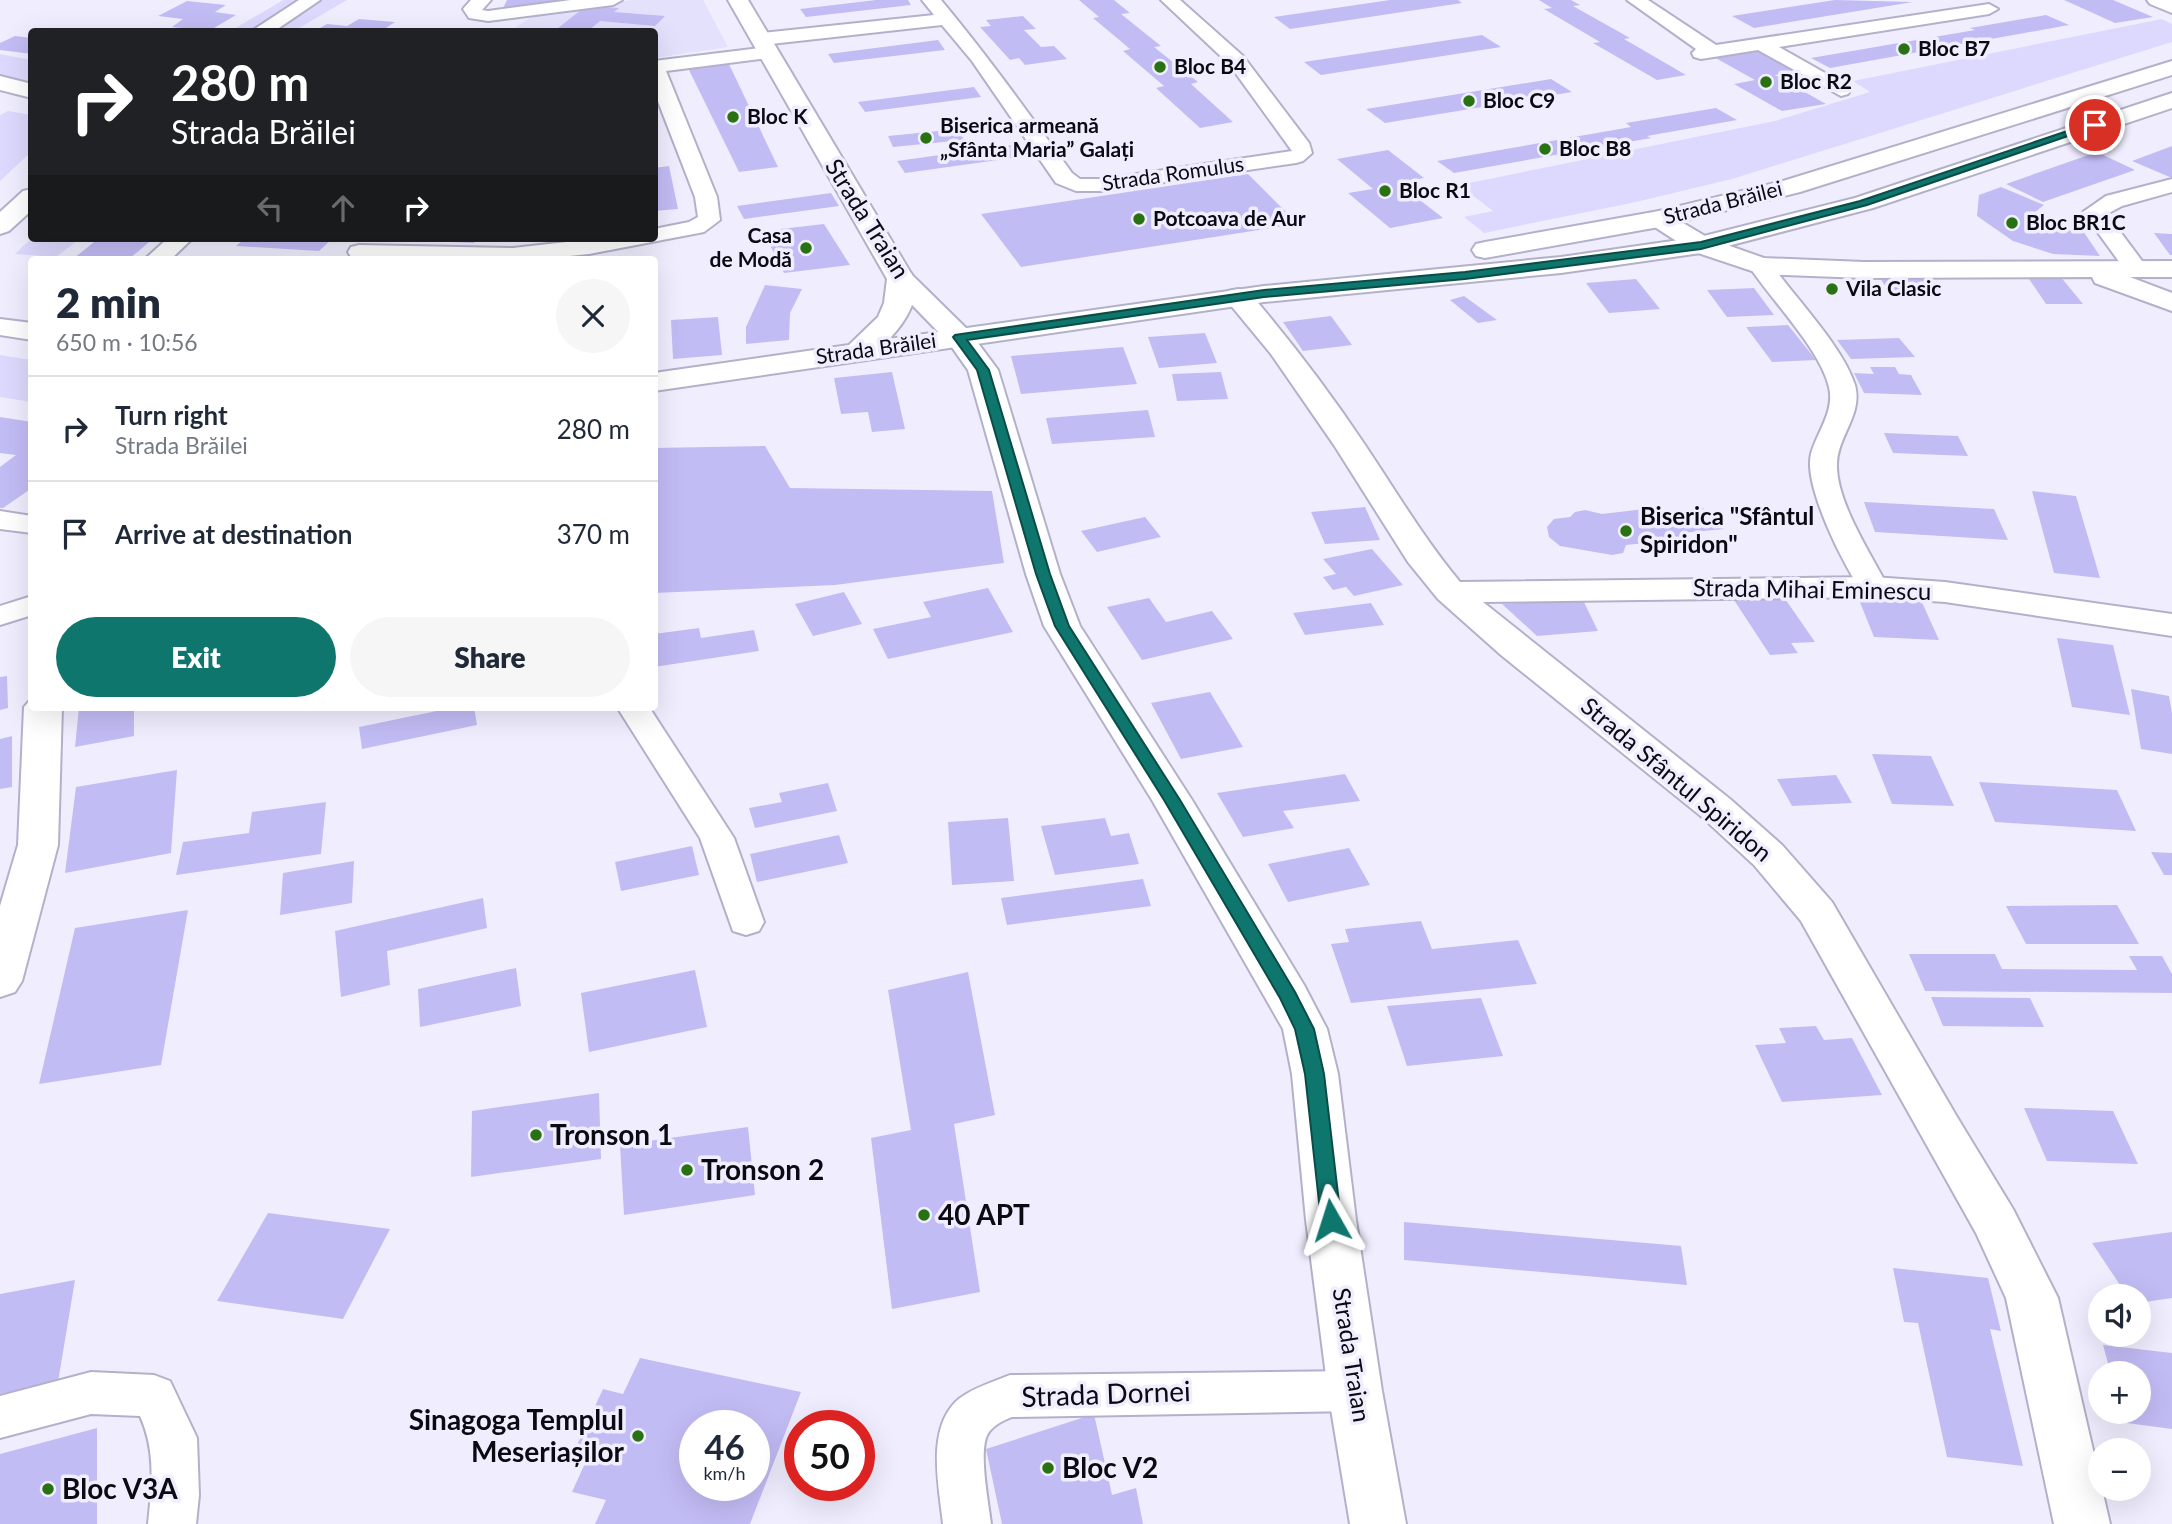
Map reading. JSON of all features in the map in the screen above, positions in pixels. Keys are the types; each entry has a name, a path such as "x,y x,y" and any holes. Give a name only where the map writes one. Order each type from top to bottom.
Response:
{"main road":[{"name":"Strada Traian","path":"738,0 901,279 959,337 983,370 1043,574 1062,626 1172,800 1305,1029 1315,1074 1331,1220 1355,1391 1378,1524"},
{"path":"2157,0 2172,7"},
{"name":"Strada Brăilei","path":"1251,296 1392,267 1659,219 1791,187 2172,68"},
{"path":"0,83 28,90"},
{"name":"Strada Brăilei","path":"658,381 1251,296 1535,268 1701,245 1864,203 2172,100"},
{"path":"0,226 28,200"},
{"path":"1659,219 1701,245 1761,266 1864,270 2172,269"},
{"path":"2084,269 2172,303"},
{"path":"859,352 893,318 901,298 901,279"},
{"name":"Strada Sfântul Spiridon","path":"1251,296 1281,348 1349,444 1425,562 1450,592 1514,647 1716,808 1768,855 1817,912 1926,1106 1996,1223 2032,1298 2082,1524"},
{"path":"0,327 28,331"},
{"name":"Strada Mihai Eminescu","path":"1450,592 1873,587 1945,592 2172,625"},
{"path":"0,981 38,845 43,711"}],"street":[{"path":"266,28 311,0"},
{"path":"482,0 472,9 475,14 488,16 612,0"},
{"name":"Strada Romulus","path":"931,0 979,57 1052,164 1069,182 1103,185 1296,157 1302,153 1302,147 1236,60 1170,0"},
{"path":"1636,0 1706,52 1989,9"},
{"path":"658,66 765,46 948,19"},
{"path":"1761,44 1841,90"},
{"path":"658,75 706,197 709,214 709,220 696,227 658,235"},
{"path":"2136,269 2094,212 2114,201 2172,185"},
{"path":"161,256 177,242"},
{"path":"362,250 513,255 618,242"},
{"path":"1761,266 1775,290 1825,356 1843,388 1839,418 1823,461 1824,481 1873,587"},
{"path":"0,520 28,524"},
{"path":"0,616 28,606"},
{"path":"636,711 717,838 746,922"},
{"name":"Strada Dornei","path":"967,1524 961,1445 967,1422 993,1402 1010,1395 1355,1391"},
{"path":"0,1417 91,1393 154,1396 174,1438 175,1495 172,1524"}],"shaded area":[{"path":"283,0 347,0 299,28 236,28"},
{"path":"633,0 703,0 728,47 658,58 658,28 515,28 540,11"},
{"path":"2162,19 2172,24 2172,42 1732,179 1484,233 1464,217 1493,211 1459,185 1775,121 1870,92 1853,81"},
{"path":"0,54 28,59 28,84 0,77"},
{"path":"8,111 28,114 28,155 0,181 0,115"},
{"path":"28,242 76,242 57,256 15,254"},
{"path":"0,355 28,360 28,402 0,397"}],"building":[{"path":"507,0 581,0 501,12"},
{"path":"876,0 908,0 911,5 806,17 800,9"},
{"name":"Bloc B4","path":"1079,0 1114,0 1130,13 1121,14 1161,46 1154,47 1198,82 1191,84 1233,122 1200,128 1156,88 1164,86 1123,51 1130,49 1093,18 1099,17"},
{"path":"1390,0 1458,0 1462,3 1290,29 1274,17"},
{"path":"1539,0 1571,0 1580,5 1573,6 1630,38 1624,39 1686,75 1657,80 1593,43 1600,42 1544,9 1552,8"},
{"path":"1835,0 1913,2 1754,28 1732,16"},
{"path":"2064,0 2113,0 2153,17 2115,23"},
{"path":"187,1 226,5 215,12 236,15 214,28 172,27 183,19 158,16"},
{"path":"586,6 619,8 614,12 665,16 655,26 600,21 592,28 558,28"},
{"name":"Bloc B7","path":"2046,15 2069,25 1830,68 1811,58 1975,30 1970,28"},
{"path":"1023,16 1036,29 1024,30 1041,47 1054,46 1067,59 1025,65 1019,58 1010,60 980,27 991,26 986,20"},
{"path":"359,19 395,22 386,28 320,28 327,24 347,26"},
{"path":"1482,35 1501,47 1321,75 1304,62"},
{"path":"15,36 28,38 28,54 0,50 0,43"},
{"path":"938,40 945,50 834,63 828,54"},
{"name":"Bloc R2","path":"1755,49 1797,72 1775,75 1826,104 1782,111 1734,84 1755,80 1712,56"},
{"name":"Bloc K","path":"728,62 778,167 739,172 688,68"},
{"name":"Bloc C9","path":"1551,79 1572,92 1385,123 1366,109"},
{"path":"974,87 981,97 865,112 858,102"},
{"name":"Bloc B8","path":"1716,108 1737,120 1454,173 1437,161 1631,127 1626,123"},
{"name":"Biserica armeană „Sfânta Maria” Galați","path":"958,129 964,140 893,147 888,136"},
{"path":"1018,144 1027,156 905,173 897,161"},
{"path":"2172,146 2172,178 2132,161"},
{"name":"Bloc R1","path":"1388,150 1424,178 1398,183 1443,218 1390,228 1348,193 1373,189 1337,159"},
{"path":"2097,152 2135,170 2043,202 2006,184"},
{"path":"669,166 678,209 658,211 658,167"},
{"name":"Potcoava de Aur","path":"1248,174 1298,224 1021,267 981,214"},
{"name":"Bloc BR1C","path":"2001,187 2044,205 2029,217 2044,229 2083,231 2100,256 2053,254 2013,241 1977,216 1979,195"},
{"path":"831,193 839,206 744,219 737,206"},
{"name":"Casa de Modă","path":"824,224 850,265 784,273 763,231"},
{"path":"2154,233 2172,234 2172,255 2170,255"},
{"path":"94,242 149,242 133,256 77,256"},
{"path":"240,242 329,242 319,251 236,246"},
{"path":"1877,274 1924,274 1941,299 1901,299 1895,291 1888,290"},
{"path":"2027,276 2060,276 2083,304 2046,304"},
{"path":"1636,279 1660,309 1609,313 1586,283"},
{"path":"765,285 802,289 790,313 789,340 746,344 746,327"},
{"path":"1754,288 1774,315 1727,317 1707,290"},
{"path":"1464,296 1497,320 1478,323 1450,300"},
{"path":"1331,316 1352,345 1303,351 1283,322"},
{"path":"718,317 722,355 673,359 671,320"},
{"path":"1788,325 1816,360 1772,362 1746,327"},
{"path":"1205,333 1217,363 1159,368 1148,337"},
{"path":"1899,338 1915,357 1851,359 1837,340"},
{"path":"1123,347 1137,384 1021,394 1011,356"},
{"path":"1870,367 1895,367 1899,374 1911,375 1922,395 1864,393 1854,373 1874,374"},
{"path":"892,372 905,429 872,432 868,412 841,414 834,378"},
{"path":"1221,372 1228,399 1177,401 1172,374"},
{"path":"1148,410 1155,437 1052,444 1046,418"},
{"path":"0,417 28,421 28,491 3,508 0,508 0,467 16,455 0,453"},
{"path":"1884,433 1958,436 1968,456 1893,453"},
{"path":"765,446 790,488 992,491 1004,563 835,585 658,593 658,448"},
{"path":"2032,491 2076,496 2100,578 2054,573"},
{"path":"1864,502 1994,509 2008,540 1875,532"},
{"path":"1365,507 1380,540 1325,544 1311,512"},
{"name":"Biserica \"Sfântul Spiridon\"","path":"1661,507 1666,512 1703,508 1724,529 1683,533 1688,539 1626,545 1623,553 1612,555 1560,546 1549,537 1547,527 1554,519 1570,517 1575,512 1585,510 1602,514"},
{"path":"1145,517 1161,537 1097,552 1081,531"},
{"path":"1372,549 1403,585 1354,596 1346,587 1333,590 1323,577 1336,574 1323,559"},
{"path":"988,588 1013,632 888,659 873,629 931,617 923,602"},
{"path":"844,592 862,624 813,636 795,604"},
{"path":"1781,593 1815,642 1791,643 1798,653 1770,655 1732,597"},
{"path":"1857,595 1920,598 1939,640 1874,637"},
{"path":"1149,598 1166,622 1212,611 1233,639 1142,660 1107,607"},
{"path":"1582,598 1598,631 1537,636 1502,604"},
{"path":"1371,603 1384,625 1305,635 1293,613"},
{"path":"699,628 701,638 754,630 759,651 658,666 658,633"},
{"path":"2057,638 2113,645 2130,715 2072,707"},
{"path":"7,676 8,708 0,710 0,677"},
{"path":"2131,689 2169,696 2172,713 2172,754 2141,749"},
{"path":"1210,692 1243,747 1181,759 1151,703"},
{"path":"79,711 134,711 134,736 75,747"},
{"path":"437,711 475,711 477,725 362,749 359,727"},
{"path":"12,736 12,787 0,789 0,739"},
{"path":"1872,754 1931,756 1954,806 1892,804"},
{"path":"177,770 171,853 65,873 76,787"},
{"path":"1345,774 1360,801 1283,811 1294,828 1243,837 1217,793"},
{"path":"1836,775 1852,803 1792,806 1777,779"},
{"path":"1979,782 2117,790 2136,831 1995,822"},
{"path":"828,783 837,811 755,828 749,808 782,802 779,793"},
{"path":"326,802 321,854 176,875 183,842 249,833 252,812"},
{"path":"1008,818 1014,881 952,885 948,822"},
{"path":"1105,818 1111,836 1129,833 1139,864 1055,875 1041,826"},
{"path":"839,835 848,863 757,882 750,854"},
{"path":"692,846 699,875 621,891 615,862"},
{"path":"1349,848 1370,885 1288,902 1268,864"},
{"path":"2151,852 2172,853 2172,875 2164,875"},
{"path":"354,861 352,903 280,915 283,873"},
{"path":"1143,879 1151,906 1007,925 1001,898"},
{"path":"483,898 487,928 387,951 390,985 341,997 335,931"},
{"path":"2117,905 2139,944 2026,944 2006,906"},
{"path":"188,910 161,1065 39,1084 75,928"},
{"path":"1421,921 1432,949 1518,940 1537,984 1351,1003 1331,944 1349,942 1345,929"},
{"path":"1909,954 1995,954 2002,969 2137,970 2129,956 2162,956 2172,974 2172,993 1925,991"},
{"path":"516,968 521,1006 420,1027 418,989"},
{"path":"695,970 707,1027 589,1052 581,993"},
{"name":"40 APT","path":"968,972 995,1115 954,1124 980,1292 892,1309 871,1138 911,1130 888,990"},
{"path":"1931,997 2030,998 2044,1027 1943,1026"},
{"path":"1481,998 1503,1056 1407,1066 1387,1006"},
{"path":"1816,1026 1824,1040 1852,1038 1882,1095 1782,1102 1755,1045 1786,1043 1779,1028"},
{"name":"Tronson 1","path":"599,1093 601,1159 471,1177 472,1111"},
{"path":"2024,1108 2113,1111 2138,1164 2047,1161"},
{"name":"Tronson 2","path":"748,1127 755,1195 624,1215 620,1145"},
{"path":"268,1213 390,1229 343,1319 217,1301"},
{"path":"1404,1222 1681,1246 1687,1285 1404,1260"},
{"path":"2172,1232 2172,1298 2151,1301 2151,1284 2119,1284 2092,1243"},
{"path":"1893,1268 1988,1278 2001,1331 1990,1329 2023,1466 1947,1457 1918,1323 1904,1322"},
{"path":"75,1280 58,1382 0,1394 0,1294"},
{"path":"2104,1347 2172,1353 2172,1429 2134,1424 2151,1424 2151,1361 2107,1361"},
{"name":"Sinagoga Templul Meseriașilor","path":"640,1358 801,1392 794,1410 784,1410 784,1436 770,1472 770,1410 679,1410 679,1501 759,1501 750,1524 595,1524 606,1500 572,1492 591,1450 576,1447 603,1389 623,1394"},
{"name":"Bloc V2","path":"1094,1414 1112,1495 1136,1488 1143,1524 1002,1524 986,1449"},
{"name":"Bloc V3A","path":"97,1428 97,1524 0,1524 0,1454"}],"place":[{"name":"Bloc B7","path":"1904,49"},
{"name":"Bloc B4","path":"1160,67"},
{"name":"Bloc R2","path":"1766,82"},
{"name":"Bloc C9","path":"1469,101"},
{"name":"Bloc K","path":"733,117"},
{"name":"Biserica armeană „Sfânta Maria” Galați","path":"926,138"},
{"name":"Bloc B8","path":"1545,149"},
{"name":"Bloc R1","path":"1385,191"},
{"name":"Potcoava de Aur","path":"1139,219"},
{"name":"Bloc BR1C","path":"2012,223"},
{"name":"Casa de Modă","path":"806,248"},
{"name":"Vila Clasic","path":"1832,289"},
{"name":"Biserica \"Sfântul Spiridon\"","path":"1626,531"},
{"name":"Tronson 1","path":"536,1135"},
{"name":"Tronson 2","path":"687,1170"},
{"name":"40 APT","path":"924,1215"},
{"name":"Sinagoga Templul Meseriașilor","path":"638,1436"},
{"name":"Bloc V2","path":"1048,1468"},
{"name":"Bloc V3A","path":"48,1489"}],"route":[{"path":"1331,1220 1315,1074 1305,1029 1172,800 1062,626 1043,574 983,370 959,337 1264,294 1465,276 1701,245 1776,228 1864,203 2095,125"}]}
